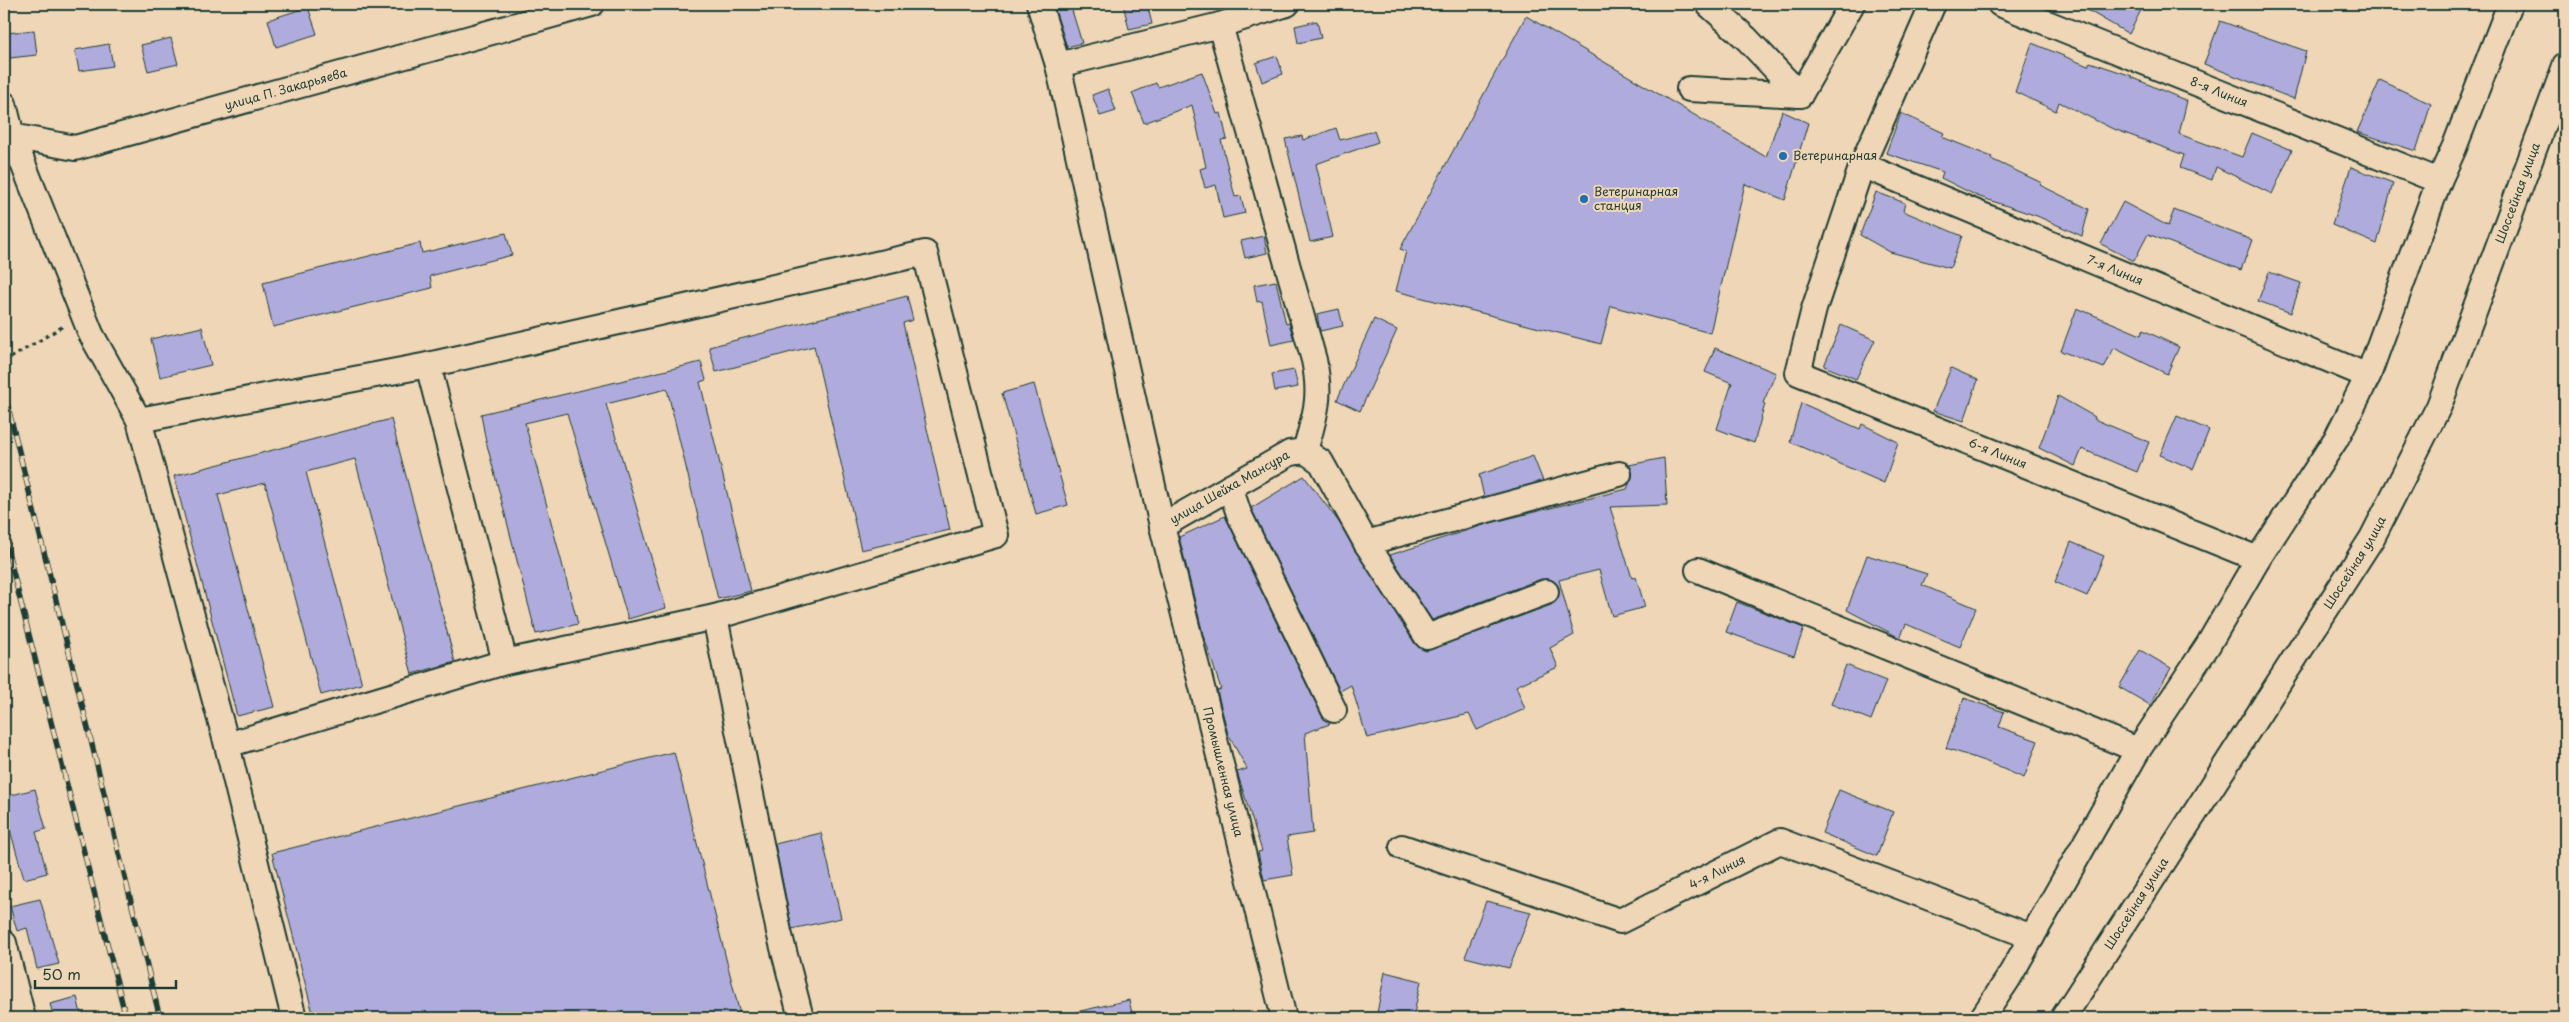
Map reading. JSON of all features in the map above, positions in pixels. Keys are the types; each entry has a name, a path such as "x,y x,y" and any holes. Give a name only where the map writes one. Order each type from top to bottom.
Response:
{"street":[{"name":"улица П. Закарьяева","path":"12,136 75,148 592,4"},
{"name":"Промышленная улица","path":"1039,4 1058,65 1162,526 1284,1018"},
{"path":"1058,65 1220,25 1287,4"},
{"path":"1708,4 1747,39 1800,95"},
{"path":"1800,95 1852,4"},
{"path":"1862,165 1933,4"},
{"name":"8-я Линия","path":"2000,4 2439,181"},
{"path":"1982,1018 2032,937 2138,750 2208,645 2258,559 2336,440 2368,376 2439,181 2454,148 2510,4"},
{"path":"1220,25 1314,360 1319,386 1317,407 1305,451"},
{"name":"Шоссейная улица","path":"2063,1018 2372,538 2439,406 2565,66"},
{"path":"1688,89 1800,95"},
{"path":"4,104 12,136 91,334 139,420 227,745 294,1018"},
{"name":"6-я Линия","path":"1862,165 1814,309 1798,373 2258,559"},
{"name":"7-я Линия","path":"1862,165 2368,376"},
{"path":"139,420 428,365 925,253 996,535 715,617 505,662 227,745"},
{"path":"428,365 505,662"},
{"name":"улица Шейха Мансура","path":"1162,526 1290,453 1305,451 1321,462 1366,542 1427,637 1546,592"},
{"path":"1366,542 1619,474"},
{"path":"1230,487 1239,514 1334,710"},
{"path":"1698,570 2138,750"},
{"path":"715,617 779,932 801,1018"},
{"name":"4-я Линия","path":"1402,846 1620,921 1780,841 2032,937"},
{"path":"4,943 23,1018"}],"path":[{"path":"4,362 83,314"}],"building":[{"path":"1053,4 1070,4 1082,43 1067,47"},
{"path":"1123,4 1147,4 1152,24 1129,29"},
{"path":"2077,4 2144,4 2129,34"},
{"path":"308,7 317,34 276,47 268,20"},
{"name":"Ветеринарная станция","path":"1526,16 1766,157 1782,111 1808,123 1785,200 1745,184 1710,333 1611,306 1601,344 1396,291 1406,251 1400,249"},
{"path":"1317,21 1321,38 1298,43 1295,26"},
{"path":"2220,21 2306,51 2294,99 2204,64"},
{"path":"34,30 37,55 10,58 7,33"},
{"path":"171,38 178,64 148,71 141,45"},
{"path":"2032,43 2088,66 2090,62 2132,76 2187,101 2179,134 2242,157 2252,133 2292,150 2272,194 2216,167 2212,180 2180,168 2184,155 2111,128 2059,102 2056,111 2015,92"},
{"path":"109,44 113,66 79,71 75,50"},
{"path":"1277,56 1283,74 1262,82 1256,63"},
{"path":"1202,72 1217,114 1221,113 1227,139 1221,140 1235,197 1241,196 1245,213 1223,218 1216,185 1205,188 1200,169 1206,167 1192,105 1144,123 1132,93 1156,83 1158,87"},
{"path":"2380,80 2431,104 2416,151 2357,132"},
{"path":"1108,89 1116,111 1100,116 1092,95"},
{"path":"1901,113 1944,133 1942,137 1992,157 1991,159 2042,183 2040,185 2089,209 2082,236 2037,216 1977,196 1941,178 1943,172 1886,153"},
{"path":"1336,128 1340,140 1374,131 1378,142 1316,164 1333,237 1310,242 1285,139 1302,136 1303,140"},
{"path":"2351,167 2393,183 2377,244 2332,225"},
{"path":"1876,192 1905,203 1903,211 1962,236 1950,268 1890,252 1860,235"},
{"path":"2123,202 2168,226 2174,210 2252,240 2241,270 2148,234 2134,261 2101,244"},
{"path":"506,233 512,255 430,276 432,288 273,327 263,283 420,243 422,253"},
{"path":"1264,236 1267,253 1245,258 1241,241"},
{"path":"2269,272 2301,283 2291,313 2258,301"},
{"path":"1276,281 1286,324 1289,323 1294,340 1271,345 1262,301 1257,302 1254,285"},
{"path":"907,296 913,320 903,323 950,530 861,550 814,346 716,372 709,347"},
{"path":"2077,308 2141,335 2143,330 2179,347 2167,374 2114,348 2104,368 2061,351"},
{"path":"1339,309 1343,326 1320,331 1317,314"},
{"path":"1374,319 1397,330 1360,411 1337,400"},
{"path":"1841,325 1875,340 1856,379 1824,366"},
{"path":"202,327 211,365 160,377 151,339"},
{"path":"1715,348 1776,373 1763,403 1765,404 1754,443 1717,429 1732,383 1705,372"},
{"path":"701,362 706,380 700,382 751,591 718,599 667,389 606,404 666,608 628,619 567,413 525,423 578,624 536,634 485,437 481,414"},
{"path":"1951,368 1978,380 1964,421 1933,411"},
{"path":"1294,370 1298,387 1275,391 1272,374"},
{"path":"1034,384 1068,505 1036,514 1002,393"},
{"path":"2058,396 2095,417 2094,419 2149,442 2137,472 2082,449 2075,466 2039,448"},
{"path":"1801,403 1860,429 1862,424 1898,442 1884,483 1790,442"},
{"path":"2177,416 2209,430 2193,469 2160,455"},
{"path":"391,419 455,662 412,674 355,459 306,472 362,684 321,695 265,483 218,495 274,707 237,716 174,476"},
{"path":"1533,456 1543,481 1484,497 1479,475"},
{"path":"1664,458 1667,505 1610,507 1632,578 1636,577 1645,607 1612,616 1599,570 1559,580 1574,635 1550,648 1558,667 1516,686 1525,709 1477,730 1469,714 1367,738 1351,685 1340,691 1251,508 1304,476 1339,522 1415,644 1426,651 1551,605 1557,600 1559,588 1554,581 1541,579 1432,620 1390,555 1490,523 1627,489 1632,477 1629,465"},
{"path":"1225,516 1322,716 1330,724 1305,733 1313,833 1287,837 1293,875 1264,880 1258,852 1262,851 1237,772 1247,769 1228,734 1217,691 1221,689 1203,634 1179,537"},
{"path":"2071,542 2104,556 2087,596 2055,582"},
{"path":"1867,555 1927,574 1922,585 1976,608 1960,647 1906,624 1900,638 1847,610"},
{"path":"1737,602 1804,628 1794,656 1726,632"},
{"path":"2140,650 2171,668 2150,705 2119,687"},
{"path":"1846,665 1886,681 1871,720 1831,704"},
{"path":"1964,698 2004,712 1999,727 2038,741 2024,778 1987,762 1946,748"},
{"path":"674,752 741,1018 314,1018 272,853"},
{"path":"35,789 46,829 36,832 47,873 24,879 4,809 4,797"},
{"path":"1839,790 1893,812 1877,856 1822,833"},
{"path":"821,833 841,918 792,929 775,844"},
{"path":"40,899 59,964 37,969 27,928 17,931 10,906"},
{"path":"1486,901 1531,912 1509,968 1465,957"},
{"path":"1385,972 1421,981 1413,1018 1376,1018"},
{"path":"77,997 82,1018 54,1018 50,1004"},
{"path":"1129,1000 1133,1018 1076,1018 1076,1012"}],"railway":[{"path":"4,391 160,1018"},
{"path":"4,536 126,1018"}],"place":[{"name":"Ветеринарная","path":"1783,156"},
{"name":"Ветеринарная станция","path":"1584,199"}]}
